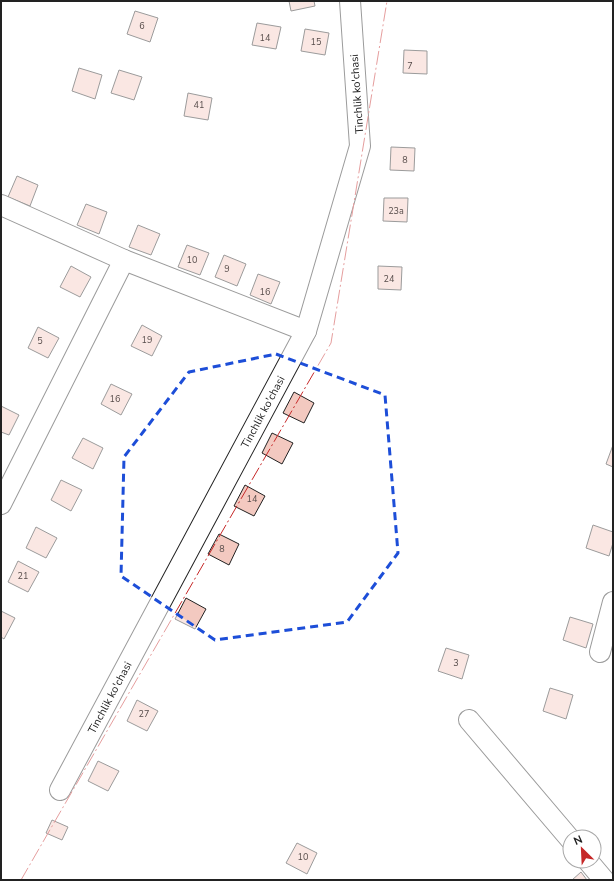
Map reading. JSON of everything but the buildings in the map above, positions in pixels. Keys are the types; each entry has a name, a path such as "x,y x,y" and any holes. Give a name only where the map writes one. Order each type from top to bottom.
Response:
{"street":[{"name":"Tinchlik ko'chasi","path":"60,790 306,331 360,146 350,1"},
{"path":"1,205 124,260 306,331"},
{"path":"1,504 124,260"},
{"path":"600,652 613,602"},
{"path":"469,720 562,830"},
{"path":"595,869 604,880"}],"highlighted area":[{"path":"276,354 385,395 398,553 347,622 215,640 121,576 124,457 189,372"}],"power":[{"path":"21,880 331,343 387,1"}]}
